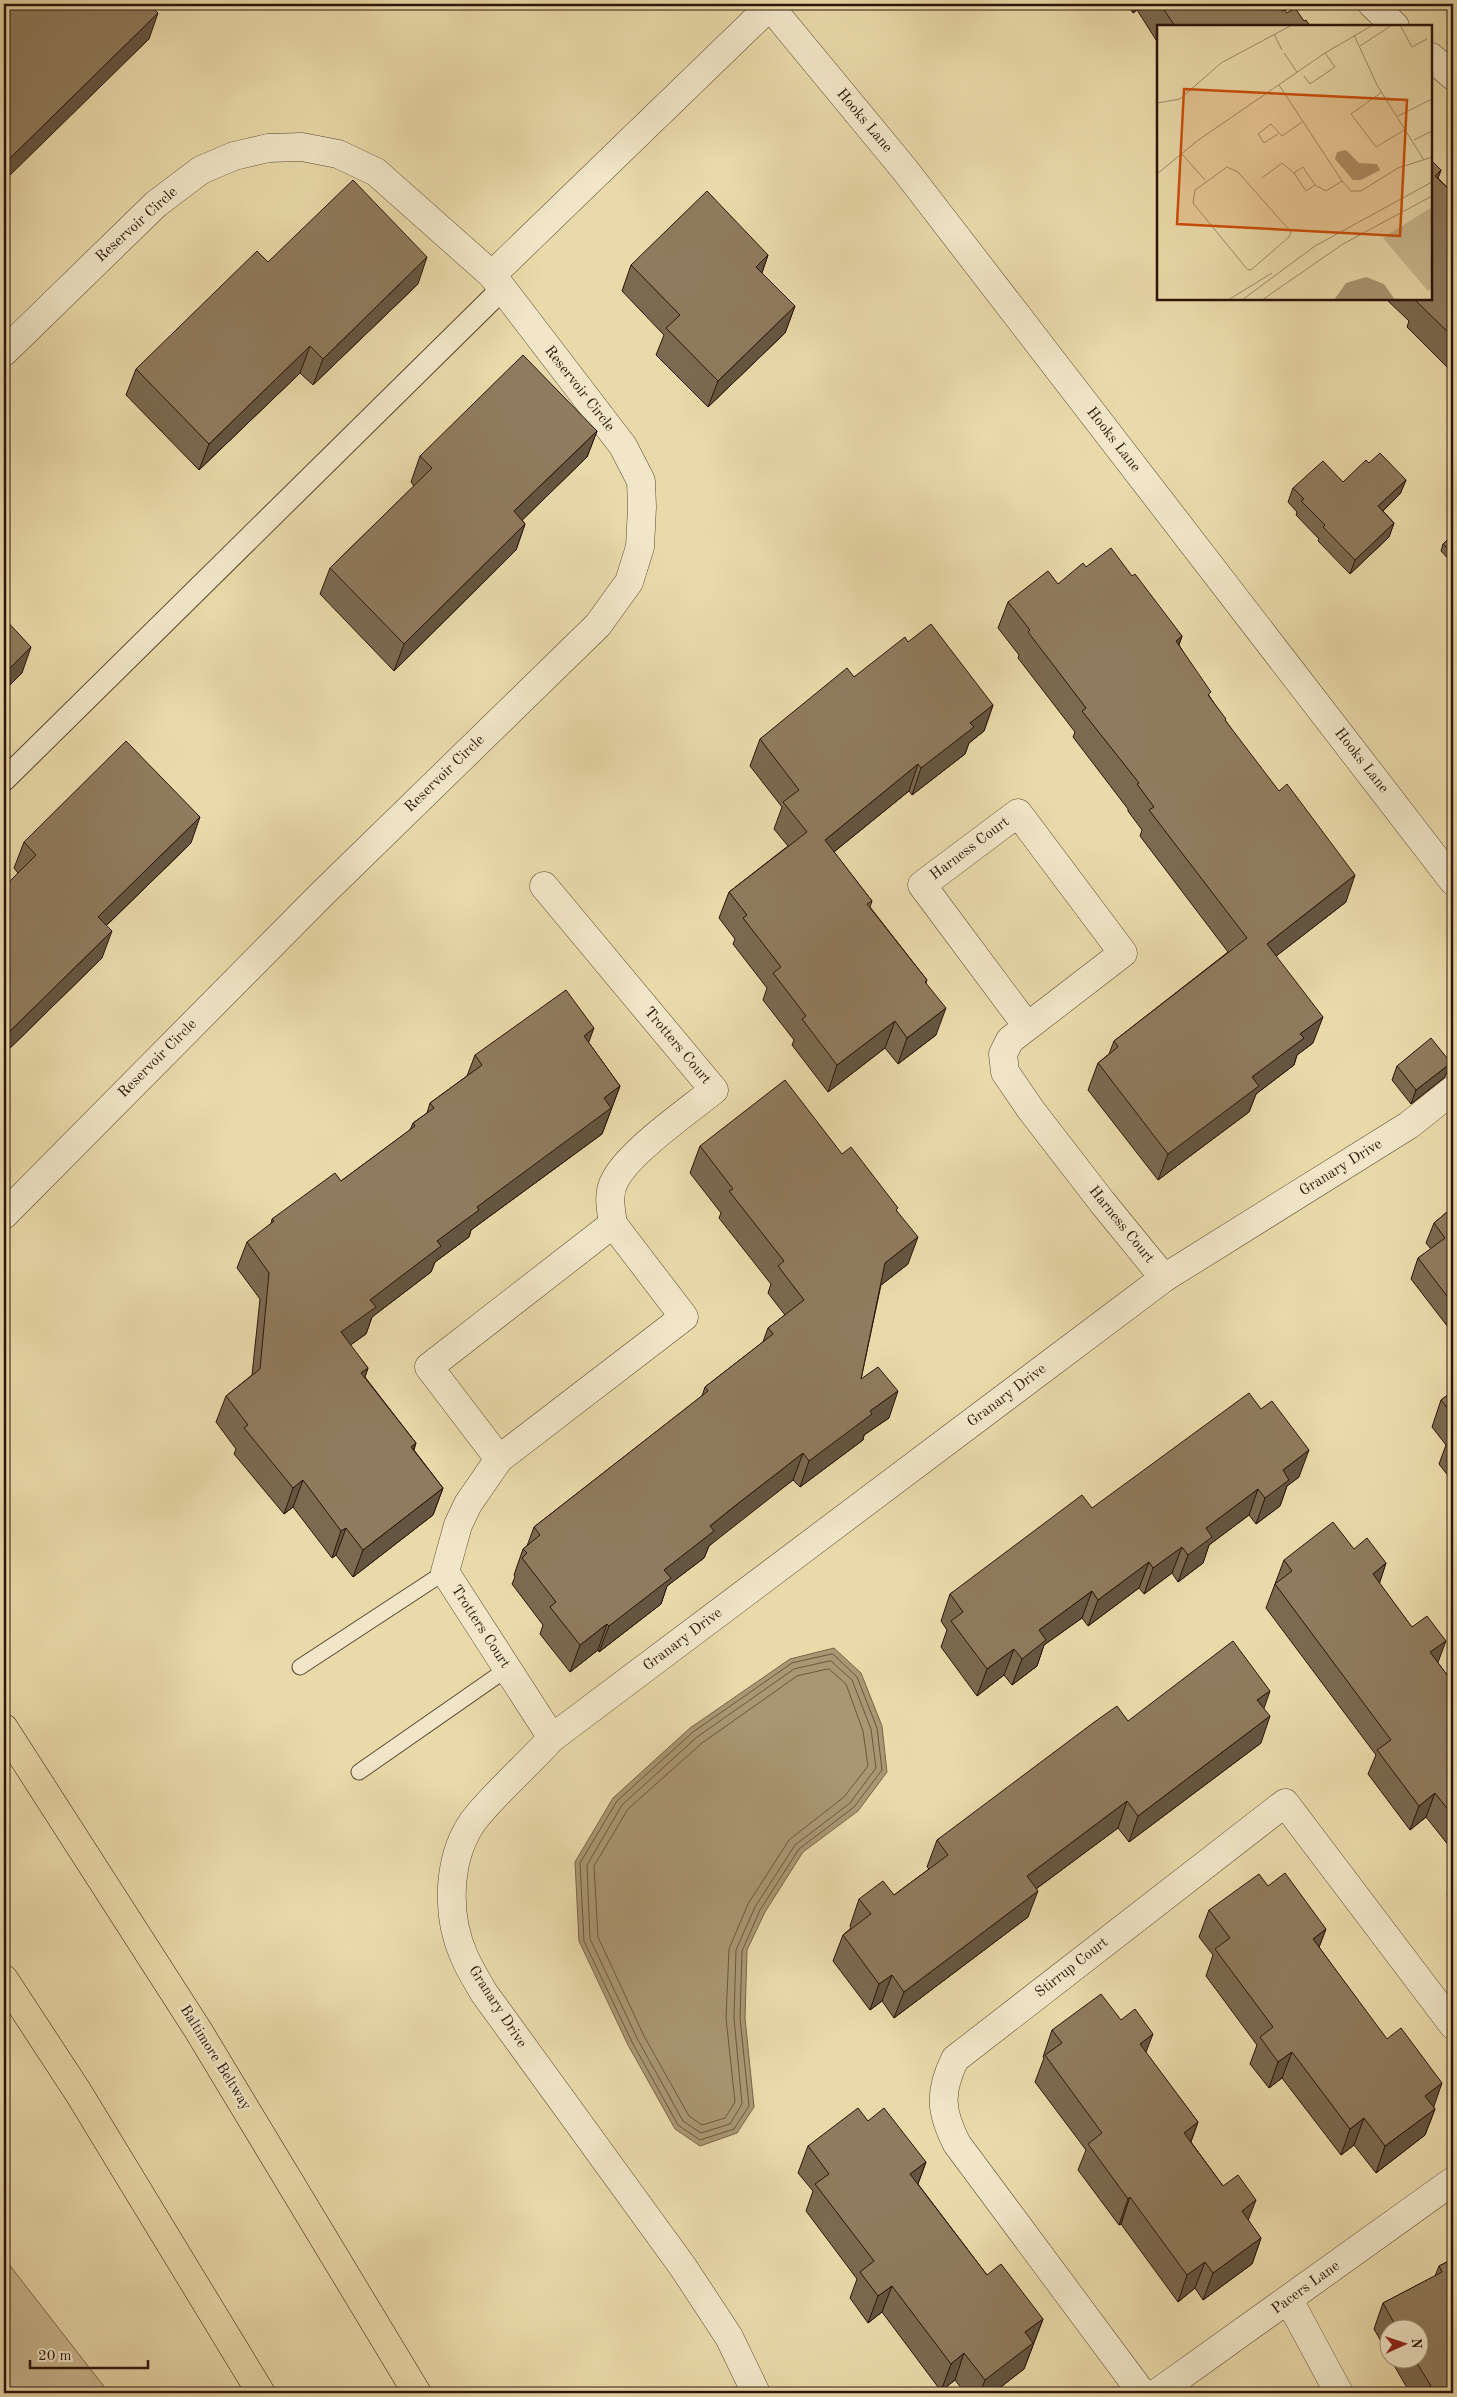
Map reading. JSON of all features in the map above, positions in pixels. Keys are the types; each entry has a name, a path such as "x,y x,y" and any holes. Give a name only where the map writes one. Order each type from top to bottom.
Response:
{"highway":[{"name":"Baltimore Beltway","path":"4,1728 198,2030 417,2393"},
{"path":"4,1979 78,2092 261,2393"}],"street":[{"path":"1372,4 1394,25"},
{"path":"4,780 769,5"},
{"name":"Hooks Lane","path":"769,5 905,170 1453,881"},
{"path":"1432,58 1453,76"},
{"name":"Reservoir Circle","path":"4,352 156,204 201,170 234,156 268,148 302,147 338,154 376,172 497,282 623,446 641,481 642,507 640,547 629,582 598,625 322,894 4,1215"},
{"name":"Harness Court","path":"1028,1026 922,885 1018,813 1123,953 1010,1040 1003,1054 1005,1072 1030,1110 1164,1278"},
{"name":"Trotters Court","path":"544,886 714,1090 627,1162 614,1181 609,1200 613,1224 684,1317 499,1460 468,1504 461,1518 445,1572 552,1738"},
{"name":"Granary Drive","path":"756,2393 730,2337 484,1993 464,1955 454,1924 452,1897 454,1866 460,1845 477,1816 552,1738 1164,1278 1409,1125 1453,1090"},
{"path":"499,1460 429,1367 613,1224"},
{"name":"Stirrup Court","path":"1142,2393 958,2144 949,2127 944,2111 943,2089 955,2059 1285,1803 1453,2025"},
{"name":"Pacers Lane","path":"1157,2393 1453,2181"},
{"path":"1289,2300 1339,2393"}],"lane":[{"path":"300,1667 445,1572"},
{"path":"359,1772 508,1669"}],"shaded area":[{"path":"4,2258 109,2393 4,2393"}],"water":[{"path":"834,1648 861,1673 882,1726 887,1772 858,1811 803,1852 765,1912 747,1950 745,2018 754,2107 737,2133 700,2146 675,2129 628,2045 579,1941 575,1862 613,1798 690,1728 790,1659"}],"building":[{"path":"4,4 149,4 158,13 4,164"},
{"path":"1160,4 1278,4 1282,11 1285,10 1287,13 1295,8 1309,25 1174,25"},
{"path":"1432,161 1441,170 1435,176 1453,193 1453,337 1416,301 1432,300"},
{"path":"353,180 427,257 323,359 310,346 209,444 136,369 257,251 268,262"},
{"path":"707,191 768,255 756,267 795,306 718,381 666,328 680,315 631,265"},
{"path":"523,355 597,431 514,511 525,524 404,644 330,568 432,468 420,456"},
{"path":"1380,453 1406,480 1378,506 1394,523 1355,560 1323,527 1325,525 1301,501 1304,499 1293,488 1323,461 1343,482 1366,460 1369,463"},
{"path":"1453,535 1453,554 1443,544"},
{"path":"1111,548 1132,576 1135,574 1182,636 1176,641 1211,692 1208,695 1225,720 1279,791 1287,784 1355,875 1267,944 1323,1017 1300,1034 1304,1038 1252,1077 1259,1086 1168,1154 1098,1063 1118,1047 1114,1041 1247,938 1149,810 1154,807 1137,784 1139,783 1082,711 1086,708 1028,632 1030,630 1008,602 1048,571 1058,584 1083,563 1086,567"},
{"path":"4,618 31,647 4,674"},
{"path":"931,624 993,705 970,723 974,727 921,768 918,764 825,840 872,901 867,904 927,980 925,982 946,1008 907,1038 895,1021 837,1065 802,1019 806,1016 773,973 781,967 743,918 747,915 729,892 807,832 783,802 799,790 760,739 847,668 854,677 905,637 908,642"},
{"path":"126,741 200,817 98,917 112,931 4,1037 4,887 36,855 24,842"},
{"path":"566,990 594,1028 584,1036 620,1086 604,1098 611,1108 477,1207 479,1210 437,1241 441,1246 370,1300 376,1307 341,1332 368,1368 361,1373 416,1443 411,1447 443,1488 363,1550 346,1528 341,1531 303,1480 293,1488 244,1428 248,1425 226,1396 260,1369 269,1273 247,1242 274,1221 272,1219 335,1173 341,1181 415,1126 413,1123 434,1108 430,1103 482,1065 475,1055"},
{"path":"1431,1038 1451,1063 1416,1090 1397,1066"},
{"path":"785,1080 842,1154 851,1147 898,1208 896,1210 918,1237 885,1263 861,1379 878,1367 898,1391 870,1411 872,1414 809,1461 803,1453 731,1509 710,1526 714,1531 664,1570 671,1578 609,1626 607,1624 580,1645 550,1607 556,1602 522,1558 527,1553 523,1549 540,1535 534,1527 708,1391 705,1387 773,1334 768,1328 804,1300 778,1266 784,1261 729,1191 733,1189 700,1146"},
{"path":"1453,1207 1453,1304 1418,1258 1445,1238 1434,1223"},
{"path":"1453,1391 1453,1415 1441,1400"},
{"path":"1249,1393 1261,1409 1272,1401 1309,1450 1283,1470 1289,1480 1265,1498 1258,1489 1206,1528 1212,1537 1188,1555 1182,1547 1153,1568 1149,1562 1098,1600 1092,1591 1039,1630 1046,1640 1022,1659 1014,1649 987,1669 951,1621 963,1612 950,1594 1082,1495 1092,1508"},
{"path":"1453,1434 1453,1444 1448,1438"},
{"path":"1333,1522 1354,1549 1367,1538 1386,1563 1373,1574 1412,1627 1427,1616 1446,1641 1430,1652 1453,1683 1453,1816 1435,1793 1419,1806 1377,1750 1391,1740 1275,1584 1292,1571 1284,1560"},
{"path":"1233,1641 1270,1691 1257,1700 1270,1716 1138,1816 1127,1801 1027,1876 1038,1891 904,1992 892,1975 879,1984 843,1935 871,1914 859,1899 883,1881 894,1895 948,1855 937,1840 1093,1723 1117,1706 1128,1721"},
{"path":"1285,1873 1326,1929 1313,1939 1387,2039 1401,2028 1442,2083 1425,2096 1435,2109 1385,2146 1364,2118 1350,2129 1292,2052 1278,2062 1260,2037 1273,2027 1215,1949 1230,1938 1209,1910 1259,1874 1268,1886"},
{"path":"1101,1994 1121,2020 1135,2009 1153,2034 1140,2044 1198,2122 1184,2133 1223,2186 1238,2175 1256,2200 1242,2211 1261,2238 1213,2273 1205,2262 1187,2275 1130,2197 1128,2199 1088,2144 1102,2133 1045,2055 1062,2043 1052,2030"},
{"path":"858,2108 868,2121 884,2108 926,2162 910,2174 987,2275 1001,2264 1043,2319 1025,2332 1033,2343 985,2380 964,2353 951,2364 892,2286 878,2296 860,2272 874,2261 815,2184 829,2174 808,2146"},
{"path":"1453,2259 1453,2393 1429,2393 1426,2389 1431,2386 1421,2370 1430,2370 1430,2320 1392,2320 1383,2303 1442,2272 1439,2266"}]}
